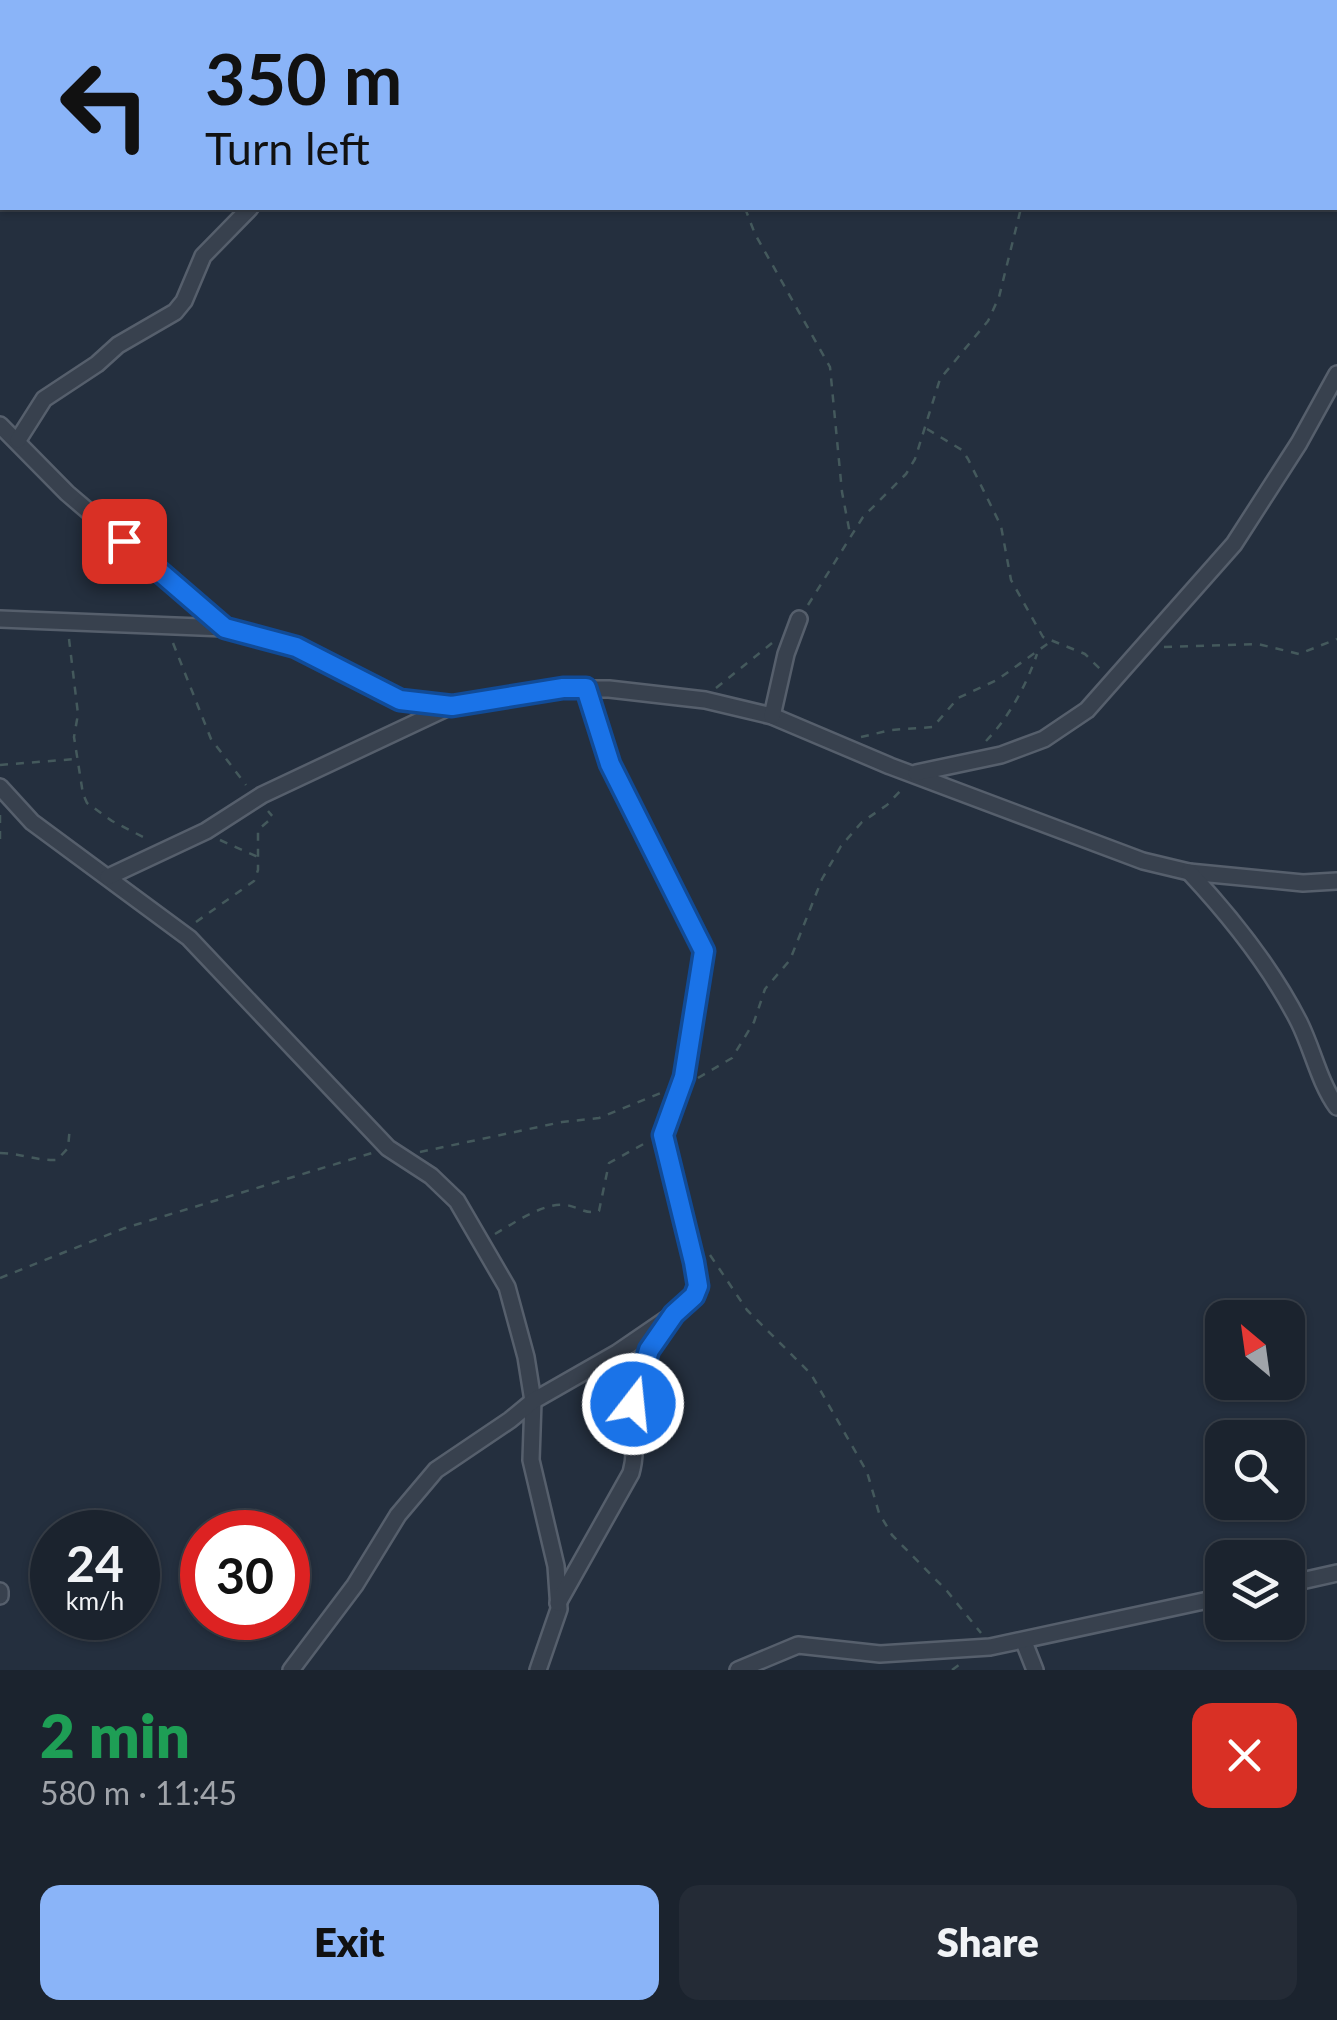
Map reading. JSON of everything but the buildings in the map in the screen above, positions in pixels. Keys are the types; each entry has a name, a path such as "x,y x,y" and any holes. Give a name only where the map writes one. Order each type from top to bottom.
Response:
{"street":[{"path":"18,440 44,399 98,364 118,345 175,312 184,302 203,256 248,210"},
{"path":"913,774 1015,749 1062,728 1087,710 1234,544 1299,443 1337,374"},
{"path":"0,426 66,493 225,628"},
{"path":"772,716 799,618"},
{"path":"0,619 225,628 296,647 400,700 452,706 563,688 704,700 772,716 1144,861 1189,872 1304,883 1337,881"},
{"path":"291,1670 355,1585 398,1515 444,1462 510,1420 532,1401 617,1353 674,1314 694,1296 698,1286 663,1135 681,1084 704,951 610,764 586,688"},
{"path":"108,877 206,831 258,798 452,706"},
{"path":"0,787 4,805 182,931 394,1152 450,1192 481,1242 516,1311 532,1401 531,1460 556,1566 559,1608 538,1670"},
{"path":"1189,872 1237,925 1284,997 1337,1107"},
{"path":"558,1603 631,1474 635,1455 633,1404 639,1379 649,1350 674,1314"},
{"path":"1305,1580 1337,1573"},
{"path":"738,1670 798,1644 880,1654 994,1646 1205,1600"},
{"path":"1024,1642 1035,1670"}],"path":[{"path":"746,210 830,367 850,536"},
{"path":"799,618 850,536 906,474 921,448 940,379 994,309 1020,210"},
{"path":"926,428 962,450 968,459 1001,526 1011,580 1043,637 1085,654 1111,682"},
{"path":"67,622 78,714 74,737 87,803 163,851"},
{"path":"166,626 210,739 273,817 258,830 254,881 182,931"},
{"path":"704,700 778,638"},
{"path":"1138,650 1258,644 1299,654 1337,639"},
{"path":"836,743 891,730 932,727 958,698 997,680 1050,642"},
{"path":"964,764 1000,727 1038,652"},
{"path":"0,764 77,759"},
{"path":"0,1278 125,1228 394,1152 598,1118 708,1075 732,1058 754,1022 764,990 790,960 822,879 841,846 862,822 900,792 913,774"},
{"path":"0,839 4,805"},
{"path":"206,831 258,858"},
{"path":"0,1153 57,1160 68,1148 70,1126"},
{"path":"481,1242 551,1207 564,1205 596,1212 600,1209 610,1163 663,1135"},
{"path":"705,1246 747,1310 811,1374 867,1472 879,1513 892,1535 994,1646"}],"route":[{"path":"124,541 225,628 296,647 400,700 452,706 563,688 586,688 610,764 704,951 684,1077 663,1135 698,1286 649,1350 633,1404"}]}
